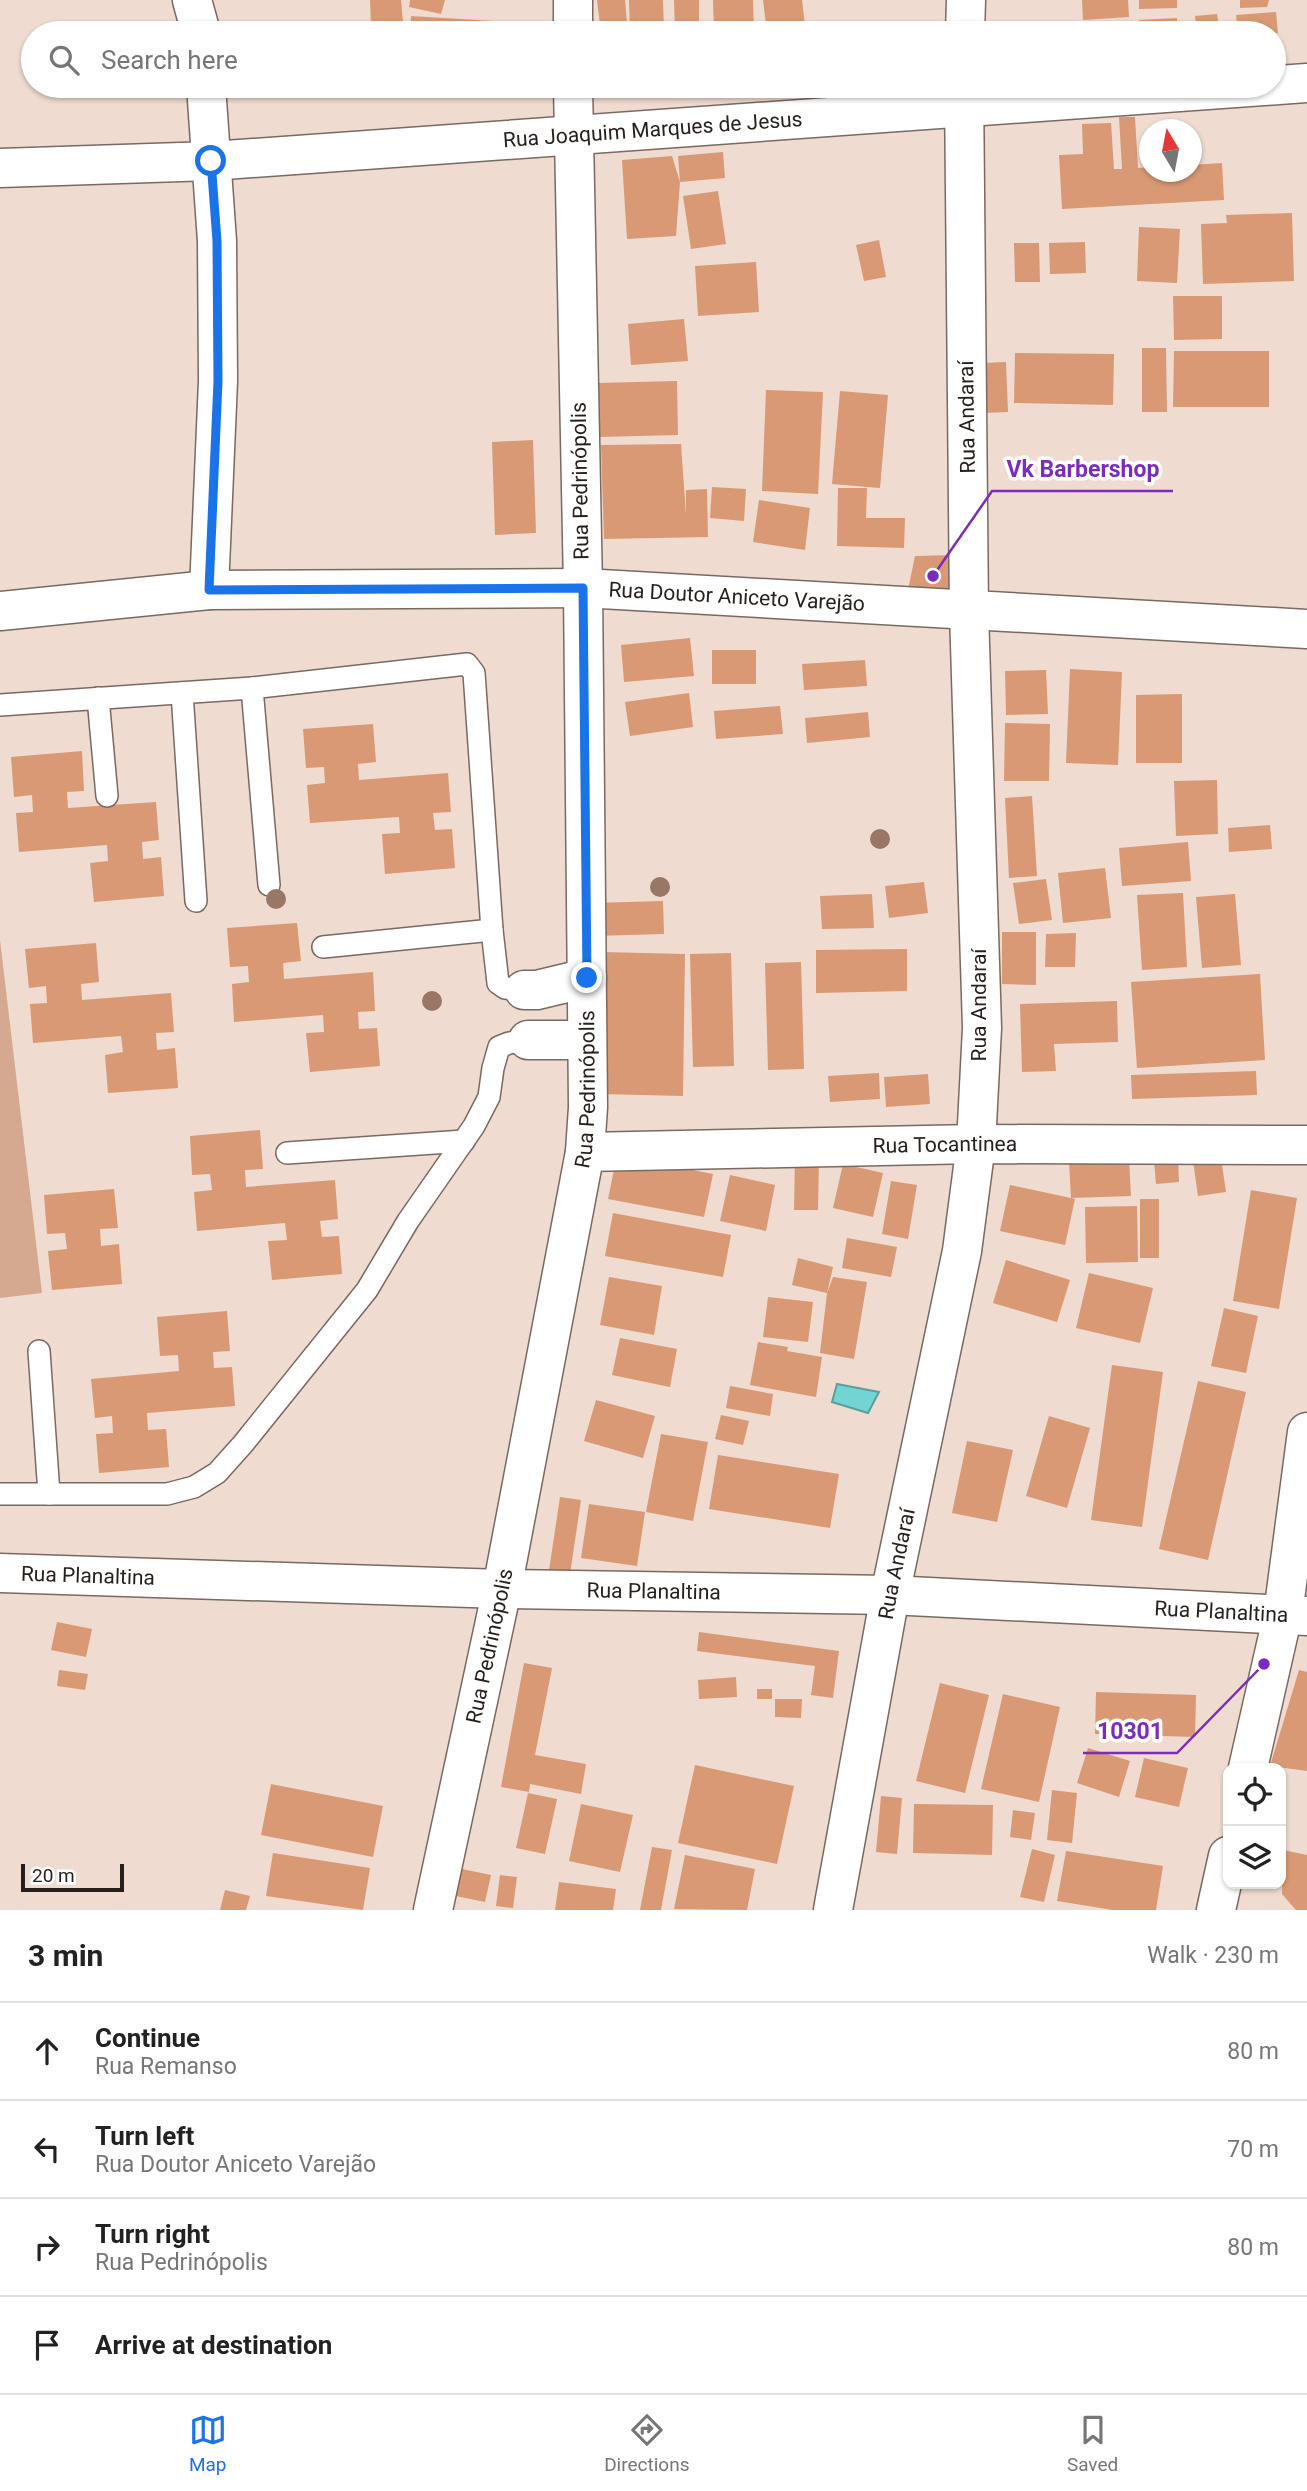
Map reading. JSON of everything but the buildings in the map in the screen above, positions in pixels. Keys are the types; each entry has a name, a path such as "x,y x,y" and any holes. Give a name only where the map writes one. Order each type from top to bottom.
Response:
{"street":[{"path":"192,0 198,21"},
{"path":"573,0 573,21"},
{"path":"965,21 966,0"},
{"name":"Rua Joaquim Marques de Jesus","path":"1286,84 1307,83"},
{"path":"207,98 217,241 218,381 209,590"},
{"name":"Rua Pedrinópolis","path":"433,1910 502,1589 585,1153 587,978 583,588 573,98"},
{"name":"Rua Joaquim Marques de Jesus","path":"0,168 211,161 572,136 954,98"},
{"name":"Rua Andaraí","path":"833,1910 890,1595 962,1251 976,1144 982,1028 969,612 964,98"},
{"name":"Rua Doutor Aniceto Varejão","path":"0,611 209,590 583,588 969,612 1307,629"},
{"path":"524,990 537,990 587,978"},
{"path":"528,1040 586,1041"},
{"name":"Rua Tocantinea","path":"585,1153 976,1144 1307,1145"},
{"path":"1250,1763 1295,1615 1307,1432"},
{"name":"Rua Planaltina","path":"0,1573 502,1589 890,1595 1295,1615"},
{"path":"1216,1910 1223,1878"}],"lane":[{"path":"0,705 252,688 467,664 474,673 498,983 505,988 524,990"},
{"path":"252,688 269,885"},
{"path":"181,693 196,901"},
{"path":"97,698 107,796"},
{"path":"323,947 492,930"},
{"path":"0,1494 167,1494 194,1487 217,1473 367,1290 408,1221 464,1141 489,1097 499,1047 528,1040"},
{"path":"287,1153 464,1141"},
{"path":"38,1351 50,1494"}],"shaded area":[{"path":"0,940 42,1293 0,1298"}],"water":[{"path":"837,1384 879,1392 868,1413 832,1402"}],"place":[{"name":"Vk Barbershop","path":"933,576"},
{"name":"10301","path":"1264,1664"}],"route":[{"path":"211,161 217,241 218,381 209,590 583,588 587,978"}]}
